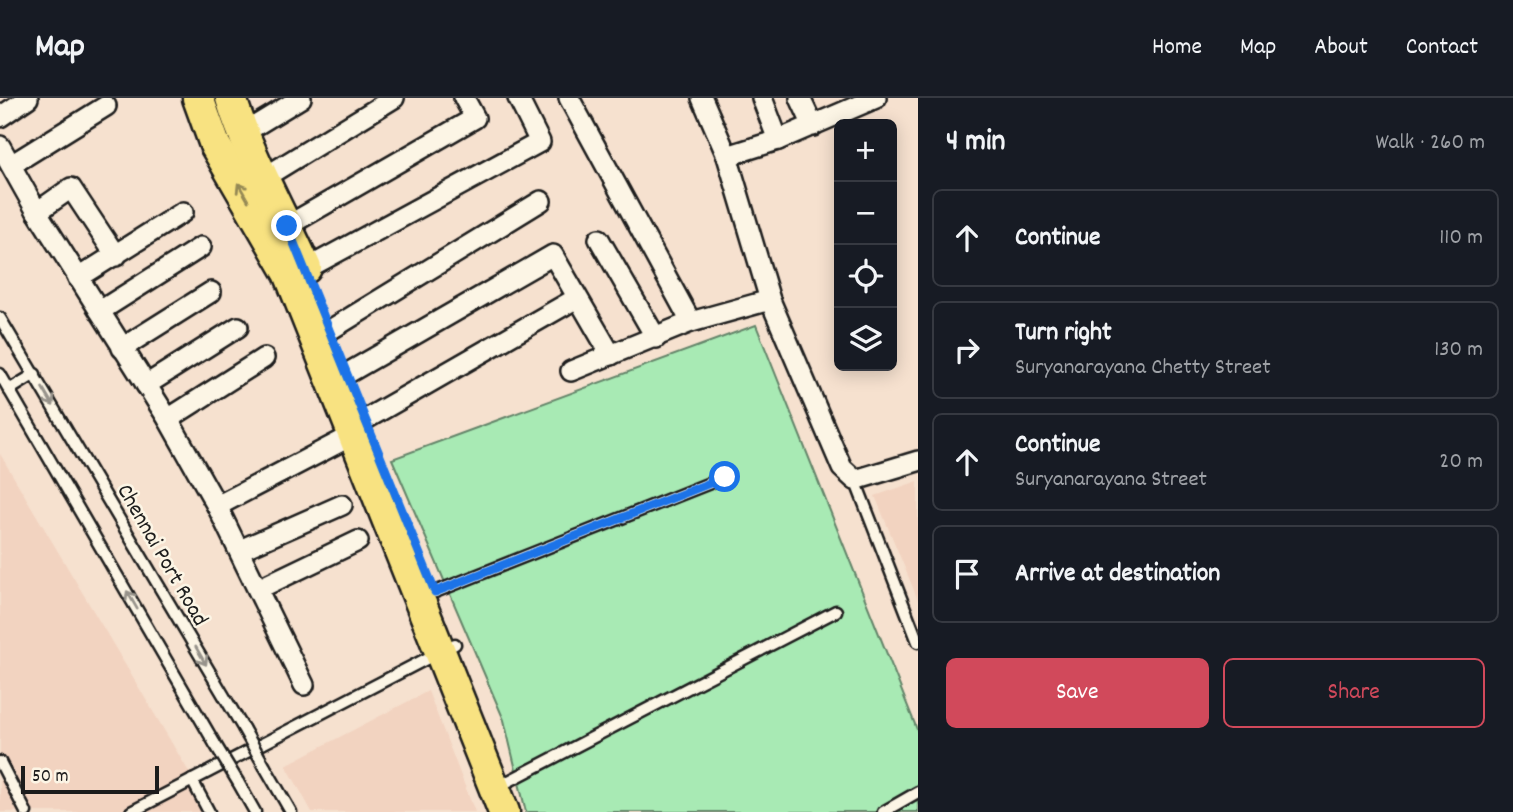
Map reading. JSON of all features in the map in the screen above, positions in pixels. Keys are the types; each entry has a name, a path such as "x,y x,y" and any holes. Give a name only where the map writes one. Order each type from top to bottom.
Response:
{"main road":[{"path":"198,98 215,145 298,271 330,330 348,373 359,427 435,592 448,648 504,812"},
{"path":"231,98 242,134 287,226 298,271 448,648 521,812"}],"street":[{"path":"0,117 28,98"},
{"path":"242,134 301,98"},
{"path":"265,177 394,98"},
{"path":"287,226 475,118 464,98"},
{"path":"298,271 540,142 517,98"},
{"path":"569,98 691,322"},
{"path":"702,98 727,156 770,300 842,468 855,480 918,461"},
{"path":"762,98 778,140"},
{"path":"800,98 813,126"},
{"path":"727,156 778,140 867,100"},
{"path":"11,165 106,106"},
{"path":"0,146 37,212 168,419 240,550 304,685"},
{"path":"37,212 72,188 116,256"},
{"path":"330,330 541,201"},
{"path":"78,278 183,212"},
{"path":"599,239 656,338"},
{"path":"100,311 201,247"},
{"path":"348,373 553,255 611,355"},
{"path":"122,348 211,292"},
{"path":"217,506 359,427 577,298"},
{"path":"571,371 691,322 770,300"},
{"path":"146,385 238,327"},
{"path":"168,419 264,358"},
{"path":"240,550 342,505"},
{"path":"258,589 358,541"}],"lane":[{"name":"Chennai Port Road","path":"0,318 291,812"},
{"path":"0,374 255,812"},
{"path":"9,390 35,374"},
{"path":"435,592 725,477"},
{"path":"855,480 918,642"},
{"path":"509,781 836,611"},
{"path":"131,812 448,648"},
{"path":"0,762 26,812"},
{"path":"192,780 209,812"},
{"path":"883,812 918,792"}],"shaded area":[{"path":"0,454 189,772 210,812 0,812"},
{"path":"918,481 918,600 875,496"},
{"path":"428,691 475,812 312,812 286,765"}],"green space":[{"path":"756,325 918,732 918,812 526,812 504,720 392,459"}],"route":[{"path":"287,226 435,592 725,477"}]}
